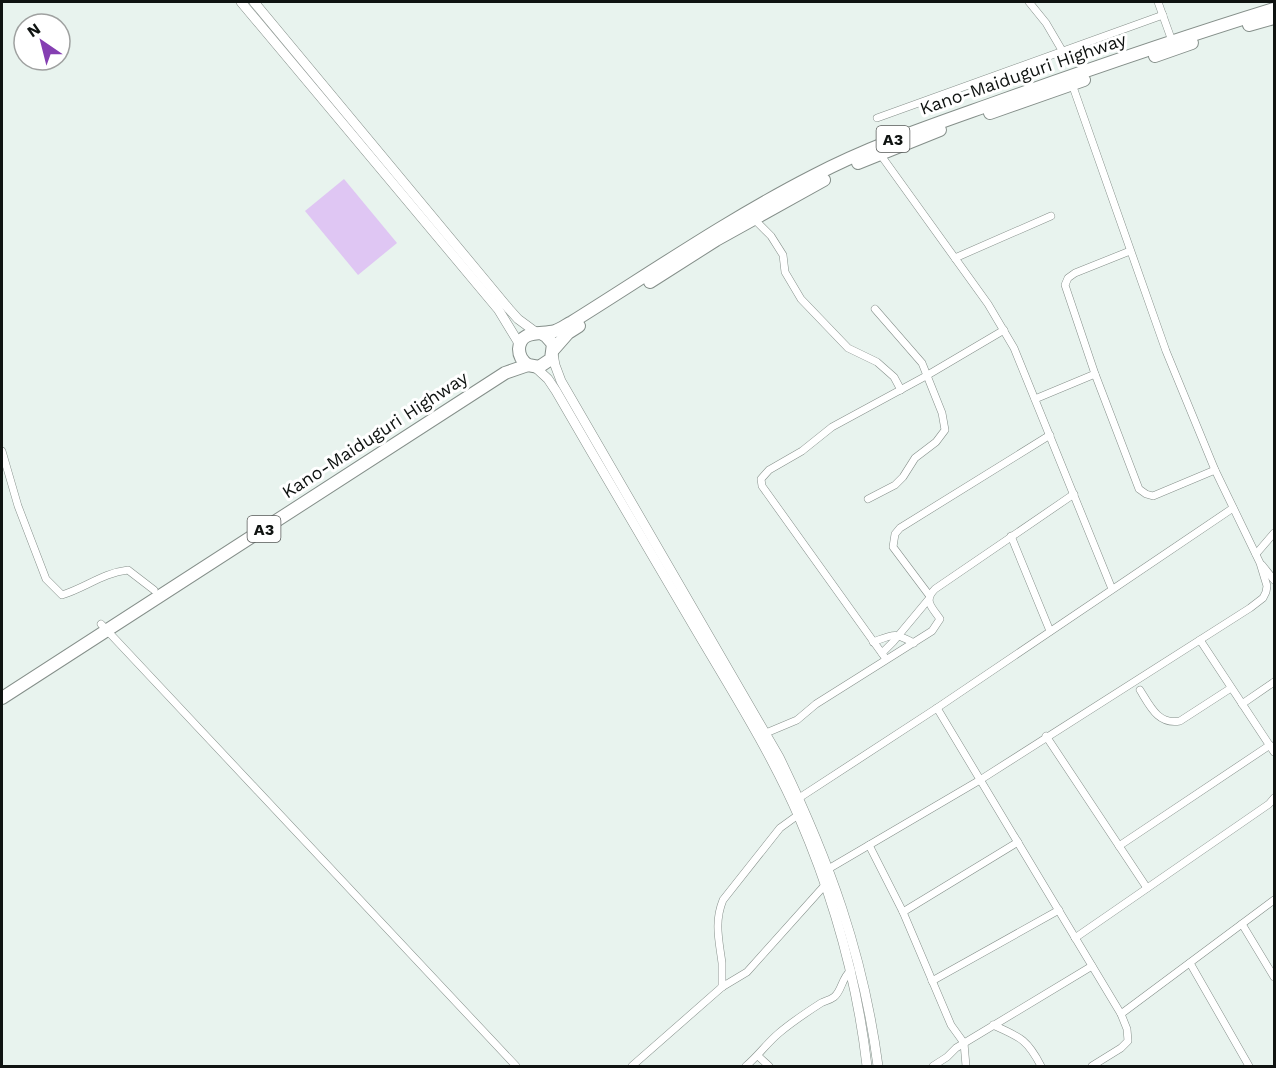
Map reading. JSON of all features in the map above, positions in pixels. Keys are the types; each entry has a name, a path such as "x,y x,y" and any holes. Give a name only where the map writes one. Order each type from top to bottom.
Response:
{"highway":[{"name":"Kano-Maiduguri Highway","path":"554,352 568,333 817,183 945,128 1172,41 1275,9"},
{"name":"Kano-Maiduguri Highway","path":"539,333 557,330 572,322 711,233 813,176 893,140 1275,18"},
{"name":"A3","path":"519,347 528,335 539,333"},
{"path":"539,333 550,339 554,352"},
{"path":"519,347 523,361 531,366"},
{"name":"Kano-Maiduguri Highway","path":"2,698 154,590 490,376 514,358 519,347"},
{"name":"A3","path":"531,366 548,363 554,352"},
{"name":"Kano-Maiduguri Highway","path":"2,688 104,627 505,373 521,366 531,366"}],"main road":[{"path":"241,2 498,309 519,347"},
{"path":"254,2 518,320 539,333"},
{"path":"554,352 555,365 561,381 766,733 830,868 866,988 879,1066"},
{"path":"531,366 548,379 556,391 796,800 798,815 825,885 851,970 867,1066"}],"street":[{"path":"1029,2 1046,22 1063,52"},
{"path":"1158,2 1172,41"},
{"path":"877,118 1163,15"},
{"path":"1072,84 1166,351 1215,470 1260,563 1267,586 1266,592 1257,603"},
{"path":"880,154 988,304 1019,358 1112,589"},
{"path":"955,258 1051,216"},
{"path":"754,219 771,236 783,255 785,272 801,299 848,348 877,362 894,377 901,390"},
{"path":"1130,251 1075,273 1065,285 1095,374 1139,489 1153,496 1215,470"},
{"path":"868,499 895,486 915,458 942,436 945,430 942,413 922,363 875,309"},
{"path":"884,656 762,486 761,479 769,470 802,451 832,427 1004,330"},
{"path":"1035,399 1095,374"},
{"path":"766,733 797,720 884,656 914,643 932,631 940,619 893,547 895,534 900,528 1050,435"},
{"path":"2,451 18,506 46,579 55,591 62,596 77,591 95,579 112,572 128,570 154,590"},
{"path":"884,656 942,583 1074,494"},
{"path":"796,800 937,708 1233,508"},
{"path":"1256,554 1275,533"},
{"path":"1011,536 1050,632"},
{"path":"1260,563 1275,580"},
{"path":"830,868 980,780 1046,736 1275,593"},
{"path":"104,627 516,1066"},
{"path":"873,642 892,635 899,635 914,643"},
{"path":"1200,640 1275,752"},
{"path":"1242,704 1275,682"},
{"path":"1140,690 1157,717 1172,722 1180,721 1231,688"},
{"path":"937,708 1121,1014 1127,1029 1128,1041 1092,1066"},
{"path":"1046,736 1147,888"},
{"path":"1119,846 1270,745"},
{"path":"1075,938 1275,798"},
{"path":"722,987 722,964 717,930 718,912 780,828 798,815"},
{"path":"903,912 1018,842"},
{"path":"869,845 903,912 951,1026 964,1043 966,1066"},
{"path":"632,1066 722,987 747,972 825,885"},
{"path":"1121,1014 1275,900"},
{"path":"932,981 1059,910"},
{"path":"1242,924 1275,977"},
{"path":"1190,963 1249,1066"},
{"path":"933,1066 964,1043 1092,966"},
{"path":"746,1066 780,1033 814,1008 835,997 842,980 851,970"},
{"path":"993,1025 1024,1040 1041,1066"},
{"path":"758,1056 769,1066"}],"shaded area":[{"path":"344,179 397,243 358,275 305,211"}]}
